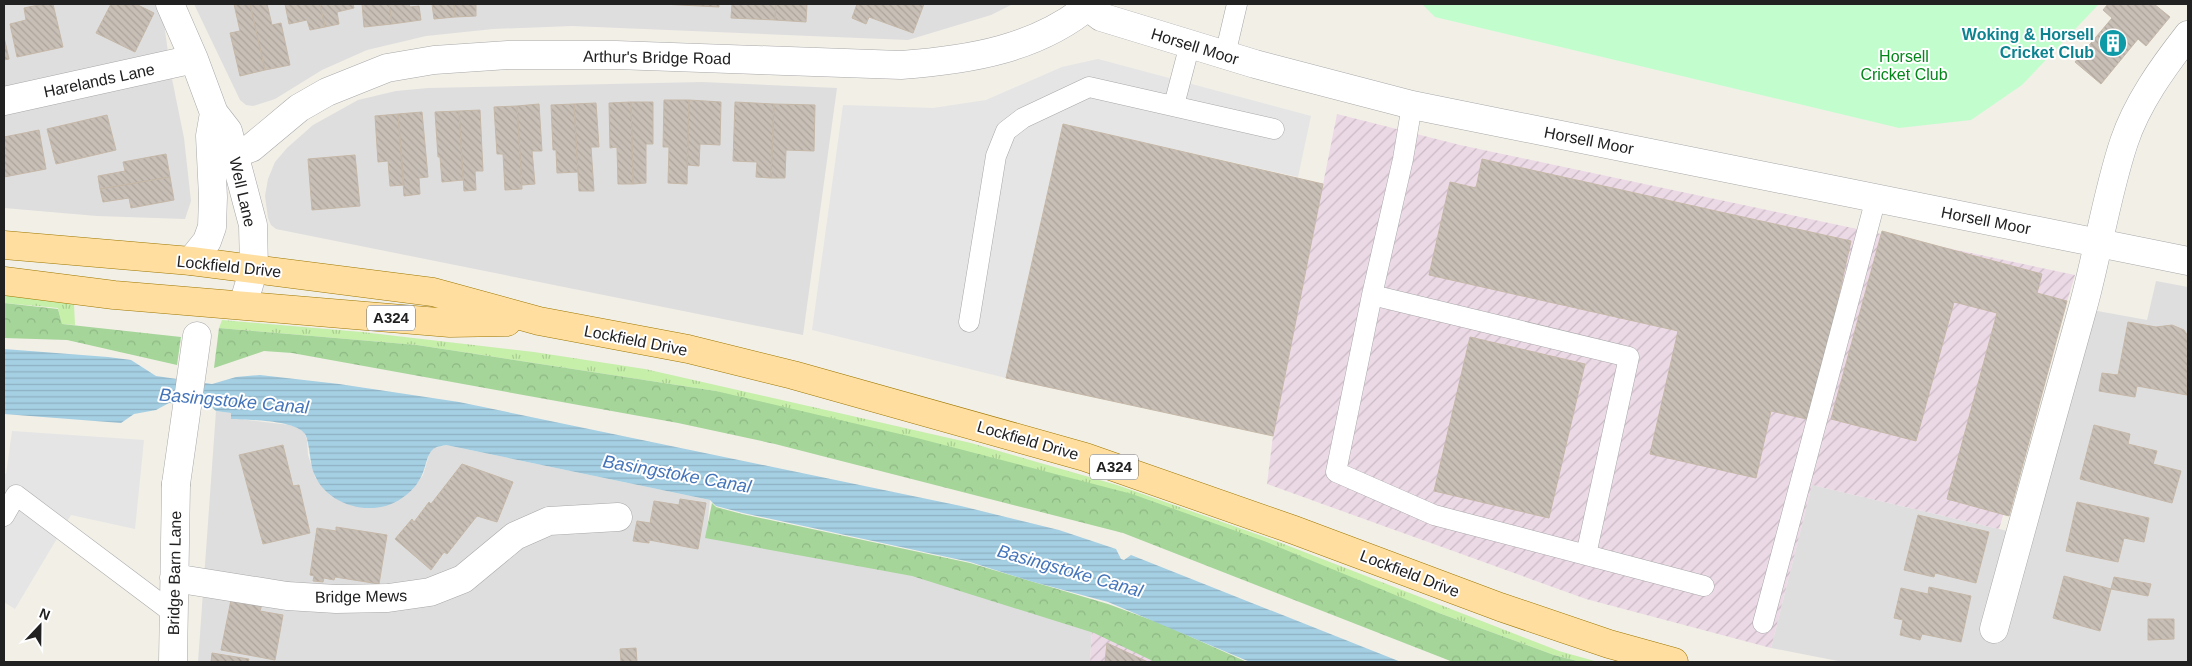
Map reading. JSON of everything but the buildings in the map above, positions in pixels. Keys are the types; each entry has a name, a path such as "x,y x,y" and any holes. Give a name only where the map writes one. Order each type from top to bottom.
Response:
{"main road":[{"name":"Lockfield Drive","path":"4,244 254,268 433,292 539,321 688,349 784,373 1086,457 1294,530 1500,607 1609,644 1674,662"},
{"name":"Lockfield Drive","path":"4,281 114,295 450,322 539,321"}],"street":[{"name":"Well Lane","path":"170,4 194,59 214,113 228,131 253,225 254,268 243,305"},
{"name":"Horsell Moor","path":"1090,5 1101,17 1225,55 1412,105 2188,261"},
{"name":"Arthur's Bridge Road","path":"234,154 251,148 299,108 327,92 387,68 434,60 508,55 674,56 901,65 935,62 1002,51 1050,33 1090,5"},
{"path":"1994,629 2099,242 2111,186 2124,141 2158,76 2188,35"},
{"name":"Harelands Lane","path":"4,101 194,59"},
{"name":"Well Lane","path":"191,261 207,241 212,227 213,196 210,136 214,113"},
{"name":"Bridge Barn Lane","path":"173,662 176,484 197,336"},
{"name":"Bridge Mews","path":"174,578 287,596 336,599 388,598 421,594 463,579 516,536 532,527 549,521 618,517"}],"lane":[{"path":"1225,55 1237,4"},
{"path":"1174,105 1190,44"},
{"path":"969,322 996,156 1006,131 1023,118 1088,87 1274,129"},
{"path":"1412,105 1403,159 1372,295 1336,472 1434,515 1704,586"},
{"path":"1763,623 1876,198"},
{"path":"1372,295 1629,357 1586,555"},
{"path":"4,516 16,495 173,613"}],"shaded area":[{"path":"4,4 157,4 163,16 171,74 184,138 191,201 185,219 97,216 4,208"},
{"path":"194,4 1013,4 991,15 908,40 572,26 493,29 426,36 367,50 322,70 275,99 253,106 246,105 240,100"},
{"path":"1098,59 1311,116 1298,177 1063,124 1006,378 812,330 843,105 933,108 986,100 1062,67"},
{"path":"702,82 837,88 803,335 276,229 271,225 268,218 265,196 268,179 275,162 287,148 313,125 358,100 396,91 428,88"},
{"path":"1337,114 1460,145 2075,275 1999,529 1812,485 1771,648 1586,599 1267,484 1273,436"},
{"path":"2156,281 2188,287 2188,662 1843,662 1771,648 1812,485 2033,537 2092,310 2147,320"},
{"path":"216,411 231,413 231,418 290,425 304,432 307,440 308,455 315,477 321,485 412,490 423,475 430,452 434,448 446,445 710,500 707,530 913,575 1092,630 1090,662 198,662"},
{"path":"12,431 144,440 135,529 71,515 15,609 4,602 4,473 6,474"},
{"path":"1092,630 1157,662 1090,662"}],"green space":[{"name":"Horsell Cricket Club","path":"1422,4 2099,4 2022,85 1971,120 1899,128 1435,17"},
{"path":"4,295 74,304 75,325 62,324 58,308 4,303"},
{"path":"4,303 58,309 62,324 181,337 177,365 67,340 4,338"},
{"path":"222,320 362,332 534,352 645,369 971,443 1117,485 1276,541 1559,651 1598,662 1581,662 1554,655 1439,613 716,391 417,345 219,328"},
{"path":"219,328 417,345 716,391 917,438 1132,494 1264,541 1439,613 1554,655 1581,662 1453,662 1123,533 775,444 678,423 292,353 264,351 214,368"},
{"path":"712,503 716,507 742,514 970,563 1108,604 1162,624 1247,662 1155,662 1094,633 912,576 705,538"}],"water":[{"name":"Basingstoke Canal","path":"4,349 131,360 156,376 212,384 236,377 260,375 339,384 459,402 961,506 1059,530 1116,549 1121,559 1124,560 1131,555 1401,662 1250,662 1108,602 1030,581 970,562 743,513 716,506 710,500 446,445 432,450 418,482 402,498 378,508 351,506 328,493 319,483 313,471 305,434 300,429 282,423 231,419 231,413 216,411 210,406 169,403 156,410 134,414 121,423 4,414"}],"place":[{"name":"Woking & Horsell Cricket Club","path":"2113,43"}]}
